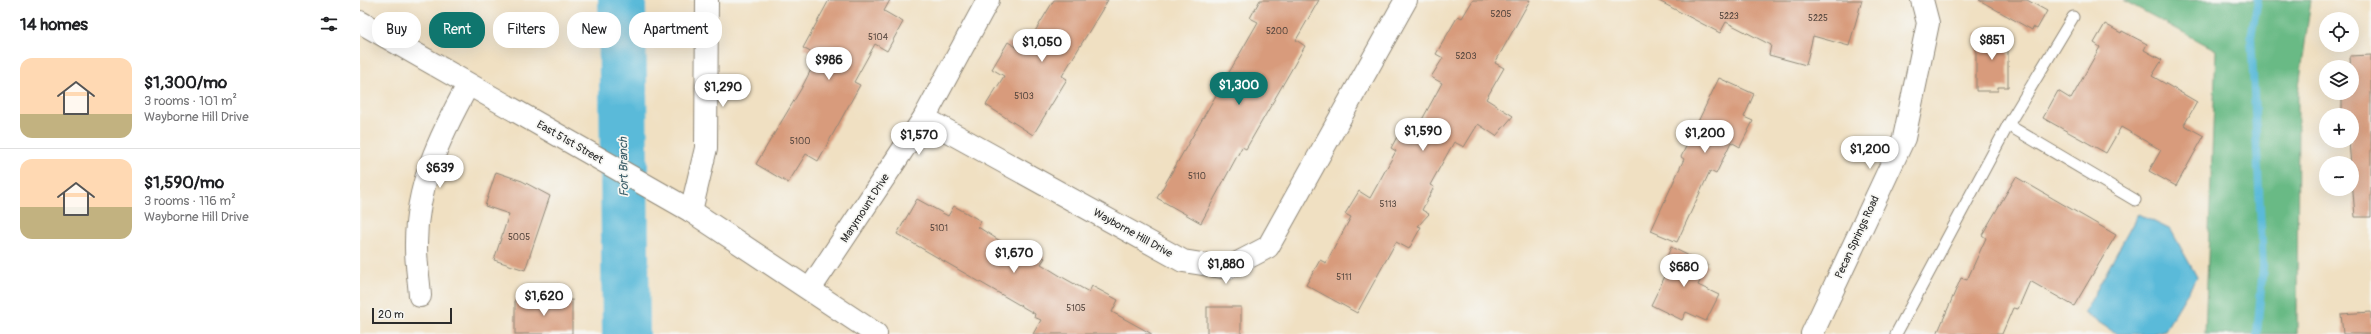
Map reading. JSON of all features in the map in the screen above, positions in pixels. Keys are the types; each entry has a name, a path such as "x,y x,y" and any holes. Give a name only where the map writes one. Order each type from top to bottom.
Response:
{"street":[{"path":"691,211 706,148 707,0"},
{"name":"Marymount Drive","path":"810,289 924,118 988,0"},
{"name":"Wayborne Hill Drive","path":"924,118 1182,261 1228,268 1268,247 1406,0"},
{"name":"Pecan Springs Road","path":"1812,334 1904,138 1928,23 1922,0"},
{"name":"East 51st Street","path":"360,22 691,211 876,334"},
{"path":"420,296 416,248 419,206 427,171 442,133 468,85"}],"lane":[{"path":"1896,334 2008,125 2074,17"},
{"path":"2008,125 2136,200"}],"green space":[{"path":"2123,0 2311,0 2298,94 2297,334 2205,334 2216,50"}],"water":[{"path":"2138,214 2171,230 2197,277 2165,330 2151,334 2117,334 2084,313"}],"building":[{"path":"829,0 890,0 884,11 903,22 887,51 875,44 854,82 860,85 818,161 806,154 788,183 756,164 801,89 818,56 803,48"},
{"path":"1054,0 1108,0 1062,76 1067,79 1033,135 986,105 1004,76 992,69 1008,42 1023,51"},
{"path":"1260,0 1319,0 1296,40 1305,46 1246,149 1242,147 1201,223 1157,198 1258,22 1250,18"},
{"path":"1473,0 1530,0 1495,63 1504,68 1486,99 1513,116 1496,136 1478,124 1464,147 1454,142 1430,185 1434,187 1422,210 1429,214 1418,226 1421,227 1409,249 1396,242 1357,313 1306,285 1320,260 1326,263 1351,217 1345,214 1359,191 1370,198 1396,151 1391,148 1406,120 1418,127 1442,83 1431,77 1443,58 1436,54 1458,16 1462,18"},
{"path":"1657,0 1862,0 1849,46 1813,36 1806,65 1769,55 1771,45 1726,22 1720,33"},
{"path":"1979,0 2027,0 2047,11 2037,29 2033,27 2032,30"},
{"path":"2105,24 2121,33 2122,31 2147,44 2144,50 2162,60 2152,76 2197,102 2184,125 2204,136 2176,186 2149,171 2161,150 2121,127 2106,153 2043,118 2058,91 2071,99 2100,47 2094,43"},
{"path":"1976,33 2008,33 2008,87 1998,87 1998,91 1976,91"},
{"path":"2371,55 2371,217 2355,217 2353,196 2359,196 2359,156 2350,156 2350,148 2359,148 2359,108 2342,108 2342,100 2359,100 2359,60 2350,60 2350,56"},
{"path":"1719,78 1754,94 1744,117 1753,121 1740,147 1731,142 1716,174 1710,171 1677,242 1651,231 1684,159 1681,157"},
{"path":"496,172 522,181 550,196 525,270 494,260 509,214 485,206"},
{"path":"2016,177 2116,235 2074,306 2030,281 2018,309 2013,308 2002,334 1937,334 1961,278 1967,280 1986,238 1982,235"},
{"path":"917,199 948,216 954,206 981,221 978,227 1016,251 1021,243 1045,258 1041,264 1062,277 1089,292 1092,286 1118,300 1112,312 1152,334 1033,334 1041,320 1034,317 1035,314 897,234"},
{"path":"1671,247 1708,265 1698,285 1719,295 1706,321 1686,312 1682,320 1651,305 1667,272 1662,269"},
{"path":"515,300 572,300 572,334 515,334"},
{"path":"1207,307 1241,307 1241,334 1207,334"},
{"path":"2371,312 2371,334 2343,334 2341,314"}],"waterway":[{"name":"Fort Branch","path":"622,0 626,334"},
{"path":"2257,334 2263,266 2251,36 2258,0"}]}
